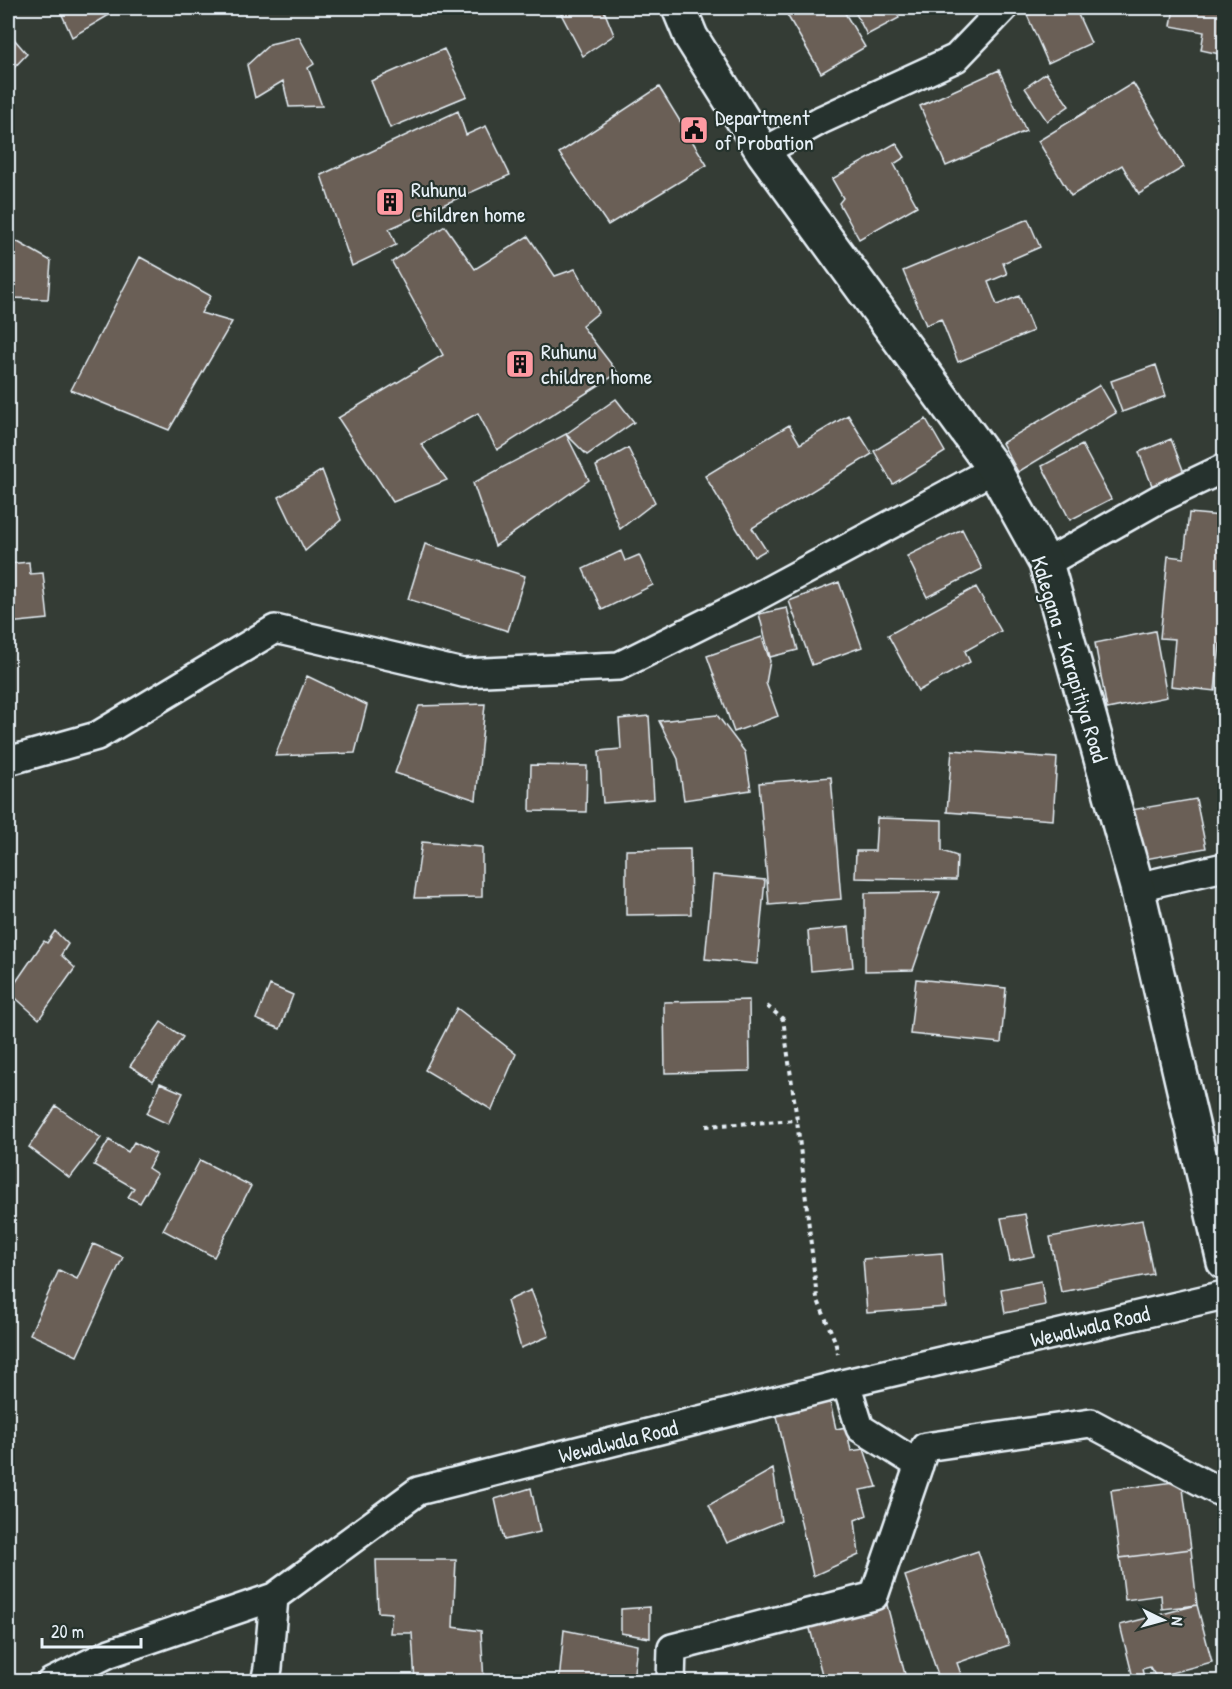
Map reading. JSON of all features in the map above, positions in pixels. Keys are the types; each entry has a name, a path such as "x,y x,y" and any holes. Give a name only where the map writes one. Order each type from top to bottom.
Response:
{"main road":[{"name":"Kalegana - Karapitiya Road","path":"679,8 691,37 763,152 994,469 1046,563 1137,887 1224,1262"}],"street":[{"path":"763,152 821,120 956,58 1004,8"},
{"path":"1046,563 1159,499 1224,468"},
{"path":"8,761 97,736 275,629 463,673 620,666 747,602 994,469"},
{"path":"1137,887 1224,867"},
{"name":"Wewalwala Road","path":"51,1682 110,1653 274,1598 418,1491 846,1383 1224,1295"},
{"path":"846,1383 860,1428 919,1465"},
{"path":"671,1682 672,1648 874,1596 925,1447 1091,1423 1224,1494"},
{"path":"265,1682 274,1598"}],"path":[{"path":"767,1006 783,1019 817,1298 835,1341 846,1383"},
{"path":"706,1126 797,1120"}],"building":[{"path":"59,8 121,8 72,37"},
{"path":"558,8 603,8 614,35 583,56"},
{"path":"796,8 842,8 865,47 821,73 786,13"},
{"path":"853,8 894,8 899,18 867,35"},
{"path":"1046,8 1075,8 1091,43 1048,63 1027,15"},
{"path":"1174,8 1224,8 1224,55 1201,50 1204,32 1171,26"},
{"path":"8,32 27,54 8,74"},
{"path":"299,37 314,64 308,68 322,106 289,107 283,81 255,98 247,65 270,44"},
{"path":"444,49 467,96 390,128 371,81"},
{"path":"999,70 1026,131 946,166 920,106"},
{"path":"1046,73 1069,106 1047,121 1025,88"},
{"path":"1133,83 1184,167 1139,194 1122,165 1071,196 1038,141"},
{"path":"659,87 707,165 608,225 559,153"},
{"name":"Ruhunu Children home","path":"458,111 466,135 486,126 510,175 389,229 396,245 352,266 321,175"},
{"path":"896,143 905,157 894,164 917,206 859,239 839,203 843,198 832,179"},
{"path":"1028,219 1040,247 1003,263 1007,274 988,282 997,305 1019,296 1033,331 958,362 941,319 926,325 903,271"},
{"name":"Ruhunu children home","path":"445,226 475,269 528,236 555,276 575,269 599,312 582,326 618,373 497,450 478,413 421,444 447,480 393,502 338,418 443,355 392,262"},
{"path":"16,241 51,261 48,299 8,298 8,282"},
{"path":"140,257 211,296 201,313 232,322 169,430 71,390"},
{"path":"1156,365 1166,396 1122,412 1111,381"},
{"path":"1100,385 1116,413 1018,472 1002,443"},
{"path":"616,399 634,422 587,455 566,434"},
{"path":"848,415 872,454 752,528 766,550 754,557 705,476 789,425 800,444"},
{"path":"926,419 945,452 893,484 874,451"},
{"path":"566,434 589,480 495,546 473,483"},
{"path":"1171,439 1185,475 1153,488 1139,452"},
{"path":"1082,445 1111,499 1070,520 1042,466"},
{"path":"628,448 655,502 620,529 596,466"},
{"path":"322,470 341,520 305,551 279,497"},
{"path":"1189,513 1221,516 1220,532 1224,533 1224,644 1220,644 1215,691 1171,686 1175,639 1160,638 1168,556 1184,558"},
{"path":"962,529 982,569 927,597 907,556"},
{"path":"425,544 525,576 508,631 408,599"},
{"path":"621,551 625,561 639,555 653,585 602,610 583,569"},
{"path":"29,562 30,574 43,573 48,619 8,623 8,564"},
{"path":"839,582 862,647 812,665 789,601"},
{"path":"976,587 1001,631 965,651 970,662 918,691 888,635"},
{"path":"787,608 798,650 770,657 759,614"},
{"path":"1155,631 1167,697 1107,709 1095,643"},
{"path":"762,637 770,661 766,683 778,716 734,732 707,656"},
{"path":"307,676 367,705 355,753 275,756"},
{"path":"485,704 476,800 395,773 419,706"},
{"path":"717,715 745,752 751,790 684,800 678,759 659,721"},
{"path":"649,716 654,799 603,803 599,751 621,749 619,719"},
{"path":"952,750 1057,758 1053,820 947,812"},
{"path":"531,765 587,766 586,812 530,811"},
{"path":"831,777 841,899 769,905 759,783"},
{"path":"1196,799 1206,848 1140,860 1131,810"},
{"path":"877,818 942,820 942,851 957,856 956,880 855,878 856,851 875,851"},
{"path":"422,842 482,847 482,897 414,898"},
{"path":"690,849 691,914 626,915 626,850"},
{"path":"713,875 765,880 757,964 705,959"},
{"path":"940,892 913,970 865,971 865,893"},
{"path":"849,927 853,967 811,971 808,931"},
{"path":"55,931 68,944 61,955 75,968 39,1019 9,992 44,941 47,943"},
{"path":"916,979 1006,988 1001,1043 910,1034"},
{"path":"270,985 293,995 280,1029 256,1019"},
{"path":"749,1000 750,1071 665,1073 664,1002"},
{"path":"457,1008 516,1054 492,1110 425,1070"},
{"path":"161,1022 183,1037 153,1081 130,1066"},
{"path":"160,1083 183,1093 168,1124 147,1114"},
{"path":"56,1106 101,1138 70,1178 29,1147"},
{"path":"109,1140 128,1152 134,1142 156,1154 148,1168 157,1174 140,1203 128,1197 134,1188 94,1165"},
{"path":"200,1160 251,1186 214,1257 163,1230"},
{"path":"1025,1214 1034,1256 1010,1261 1001,1218"},
{"path":"1142,1220 1153,1274 1061,1292 1050,1237"},
{"path":"93,1244 123,1257 77,1356 30,1334 59,1270 77,1279"},
{"path":"942,1253 946,1307 867,1313 863,1259"},
{"path":"1041,1281 1045,1305 1005,1313 1001,1289"},
{"path":"531,1290 549,1336 521,1348 507,1301"},
{"path":"829,1398 836,1429 846,1427 851,1451 864,1449 877,1487 860,1490 867,1515 855,1520 859,1555 813,1576 776,1412"},
{"path":"773,1469 781,1521 727,1543 709,1505"},
{"path":"1182,1481 1191,1549 1120,1558 1111,1490"},
{"path":"531,1488 540,1532 504,1540 495,1499"},
{"path":"1191,1549 1197,1605 1162,1609 1161,1595 1125,1600 1120,1558"},
{"path":"978,1551 1009,1645 957,1663 961,1674 940,1681 905,1576"},
{"path":"376,1560 456,1560 453,1627 481,1631 484,1682 415,1682 412,1633 390,1633 392,1613 378,1612"},
{"path":"887,1605 907,1682 824,1682 809,1625"},
{"path":"1197,1605 1212,1662 1156,1677 1150,1667 1142,1669 1145,1682 1134,1682 1120,1625"},
{"path":"650,1607 650,1638 621,1633 621,1609"},
{"path":"564,1630 637,1645 633,1682 559,1682"}],"place":[{"name":"Department of Probation","path":"694,130"},
{"name":"Ruhunu Children home","path":"390,202"},
{"name":"Ruhunu children home","path":"520,364"}]}
